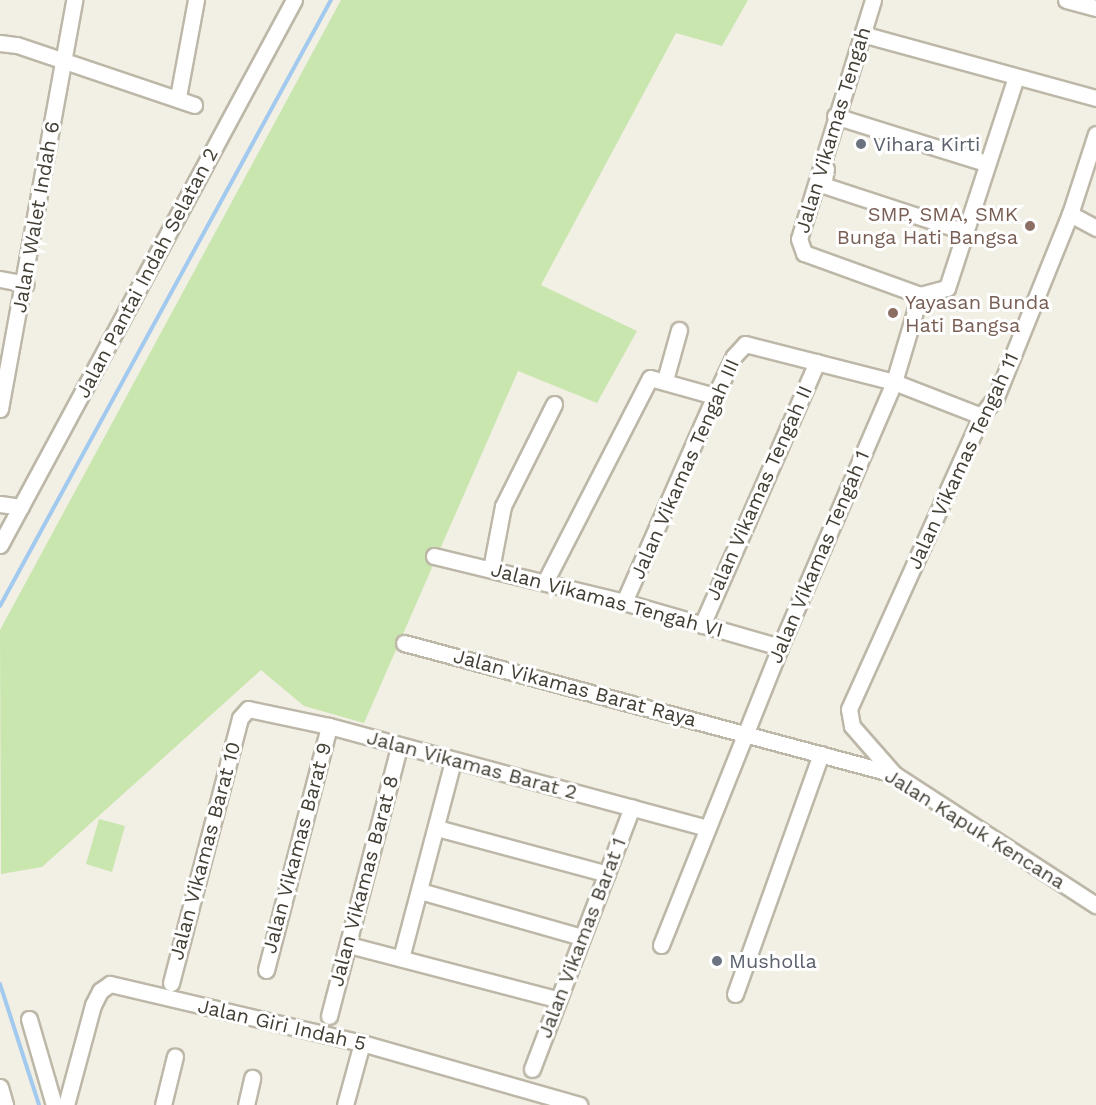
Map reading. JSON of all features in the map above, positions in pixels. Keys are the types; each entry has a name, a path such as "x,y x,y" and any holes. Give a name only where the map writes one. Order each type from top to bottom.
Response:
{"street":[{"name":"Jalan Walet Indah 6","path":"0,409 26,284 74,0"},
{"path":"178,97 196,0"},
{"name":"Jalan Pantai Indah Selatan 2","path":"0,545 294,0"},
{"name":"Jalan Vikamas Tengah","path":"873,0 835,117 799,240 804,253 920,295"},
{"path":"1066,0 1092,4"},
{"path":"862,34 1096,98"},
{"path":"0,43 63,60 178,97 194,105"},
{"path":"920,295 947,288 963,231 1016,77"},
{"path":"835,117 986,163"},
{"name":"Jalan Vikamas Tengah 11","path":"894,774 852,726 849,709 981,416 996,397 1070,214 1096,134"},
{"path":"827,166 823,185 963,231"},
{"path":"1070,214 1096,228"},
{"path":"0,279 26,284"},
{"name":"Jalan Vikamas Tengah 1","path":"746,733 780,647 894,382 920,295"},
{"path":"665,380 679,330"},
{"name":"Jalan Vikamas Tengah III","path":"624,602 734,356 751,342 817,362"},
{"path":"817,362 894,382 981,416"},
{"name":"Jalan Vikamas Tengah II","path":"702,625 817,362"},
{"path":"545,582 647,382 656,378 715,396"},
{"path":"491,569 503,506 554,404"},
{"path":"0,504 21,507"},
{"name":"Jalan Vikamas Tengah VI","path":"434,556 624,602 780,647"},
{"name":"Jalan Vikamas Barat Raya","path":"404,643 746,733"},
{"name":"Jalan Vikamas Barat 2","path":"240,718 245,711 254,708 708,828"},
{"name":"Jalan Vikamas Barat 10","path":"171,983 240,718"},
{"name":"Jalan Vikamas Barat 9","path":"266,970 329,726"},
{"path":"661,945 746,733"},
{"name":"Jalan Kapuk Kencana","path":"746,733 894,774 1096,905"},
{"name":"Jalan Vikamas Barat 8","path":"329,1016 399,747"},
{"path":"735,994 821,754"},
{"path":"402,958 453,761"},
{"name":"Jalan Vikamas Barat 1","path":"532,1068 632,807"},
{"path":"437,828 607,874"},
{"path":"420,891 582,937"},
{"path":"349,945 557,999"},
{"name":"Jalan Giri Indah 5","path":"66,1105 93,1005 100,991 110,984 362,1043 579,1105"},
{"path":"29,1019 54,1105"},
{"path":"345,1105 362,1043"},
{"path":"163,1105 175,1056"},
{"path":"246,1105 252,1078"},
{"path":"0,1087 5,1105"}],"green space":[{"path":"341,0 748,0 722,46 676,33 541,285 637,331 597,403 518,371 364,723 304,706 261,670 42,867 1,874 0,630"},
{"path":"99,819 125,826 112,872 86,864"}],"waterway":[{"path":"0,606 331,0"},
{"path":"0,984 39,1105"}],"place":[{"name":"Vihara Kirti","path":"861,144"},
{"name":"SMP, SMA, SMK Bunga Hati Bangsa","path":"1030,226"},
{"name":"Yayasan Bunda Hati Bangsa","path":"893,313"},
{"name":"Musholla","path":"717,961"}]}
